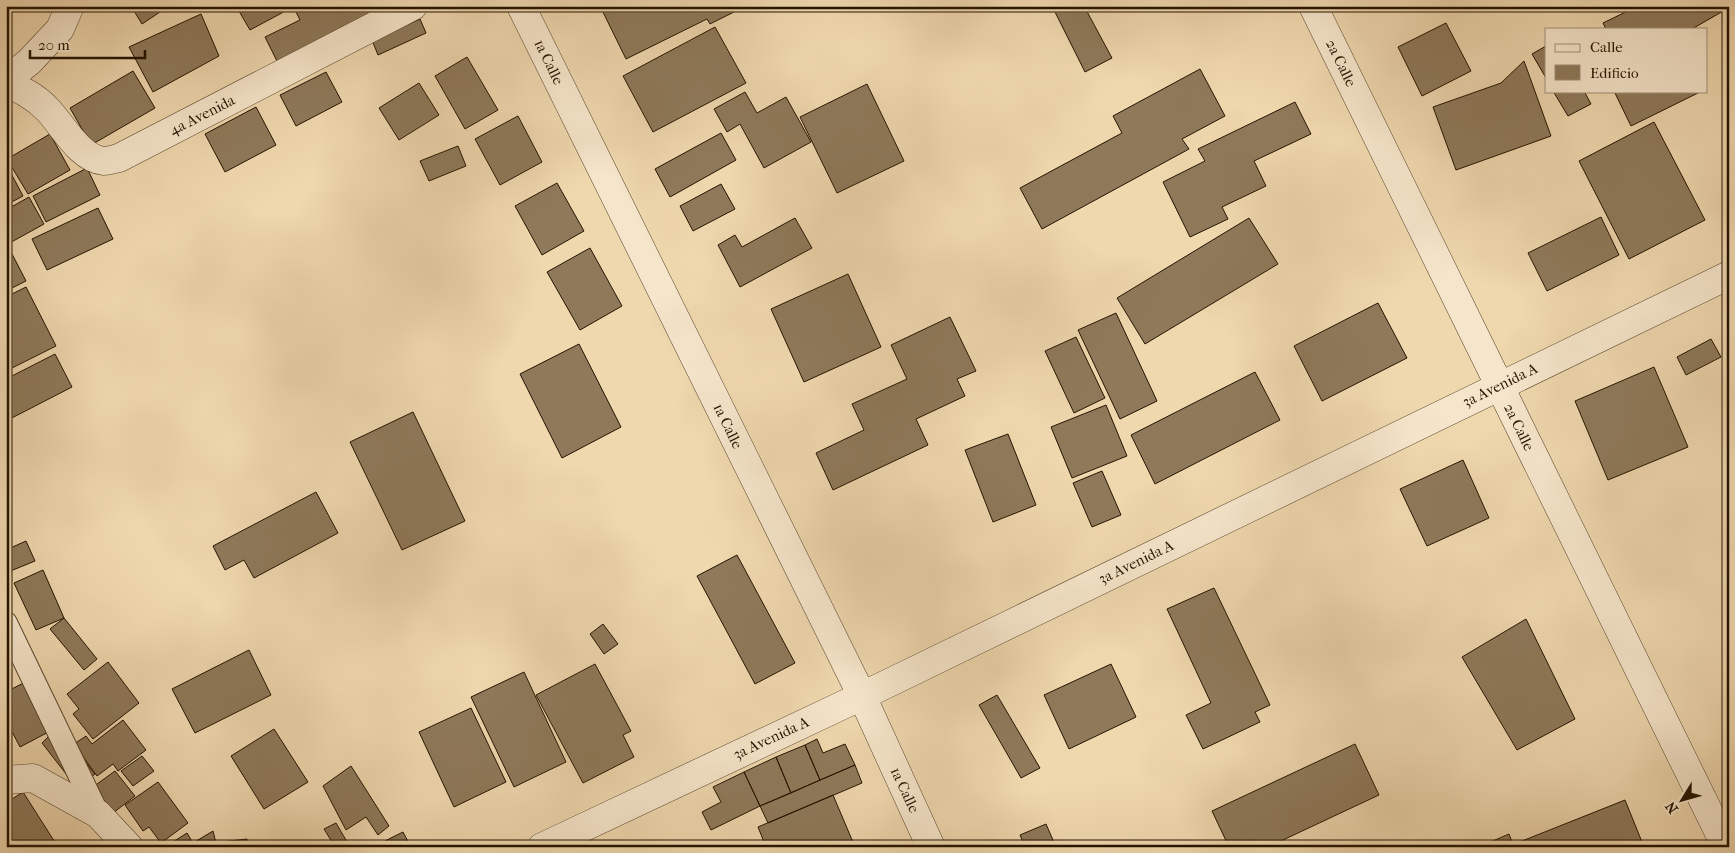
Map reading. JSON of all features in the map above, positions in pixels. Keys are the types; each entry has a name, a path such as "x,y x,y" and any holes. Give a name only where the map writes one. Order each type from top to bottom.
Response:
{"street":[{"name":"4a Avenida","path":"70,6 60,29 29,62 6,81 36,99 48,110 80,148 93,158 105,161 119,158 413,6"},
{"name":"1a Calle","path":"521,6 862,696 931,847"},
{"name":"2a Calle","path":"1313,6 1726,847"},
{"name":"3a Avenida A","path":"542,847 862,696 1729,274"},
{"path":"6,780 33,778 98,814 129,847"}],"lane":[{"path":"6,623 98,814"}],"building":[{"path":"131,6 169,6 142,24"},
{"path":"236,6 292,6 293,7 250,30"},
{"path":"297,6 390,6 278,63 265,37 300,20 294,8"},
{"path":"600,6 746,6 710,24 707,19 626,59"},
{"path":"1052,6 1084,6 1112,58 1085,72"},
{"path":"1638,6 1723,6 1725,10 1694,28 1606,28 1603,23"},
{"path":"201,14 219,56 153,92 129,47"},
{"path":"420,19 426,33 378,55 372,40"},
{"path":"1446,23 1471,71 1422,96 1398,47"},
{"path":"715,27 746,83 653,132 623,76"},
{"path":"1545,47 1545,76 1532,54"},
{"path":"467,57 498,110 465,129 435,76"},
{"path":"1524,61 1551,136 1456,170 1433,107 1501,83"},
{"path":"1200,69 1225,116 1182,139 1189,149 1042,229 1020,188 1122,133 1113,116"},
{"path":"133,71 155,108 91,145 70,108"},
{"path":"326,72 342,102 296,126 280,95"},
{"path":"419,83 439,115 399,140 379,108"},
{"path":"867,84 904,161 837,193 800,117"},
{"path":"745,92 757,113 786,97 811,142 764,168 740,124 727,132 714,109"},
{"path":"1554,92 1585,92 1591,104 1568,116"},
{"path":"1614,92 1700,92 1631,126"},
{"path":"1295,102 1311,134 1254,161 1266,186 1222,207 1228,219 1190,237 1163,182 1205,161 1198,149"},
{"path":"256,107 276,145 225,172 205,134"},
{"path":"518,116 542,162 500,185 475,139"},
{"path":"1654,122 1705,220 1629,259 1579,161"},
{"path":"721,133 736,160 670,197 655,169"},
{"path":"50,134 70,170 28,194 7,159"},
{"path":"458,146 466,166 429,181 420,161"},
{"path":"6,164 23,196 6,205"},
{"path":"87,168 100,195 46,222 33,196"},
{"path":"557,183 584,231 542,255 515,206"},
{"path":"721,184 735,209 693,231 680,206"},
{"path":"29,197 44,224 6,245 6,210"},
{"path":"98,208 113,239 47,270 32,239"},
{"path":"1601,217 1619,255 1547,291 1528,253"},
{"path":"795,218 812,248 740,287 718,245 735,235 742,247"},
{"path":"1249,218 1278,264 1145,344 1117,298"},
{"path":"590,248 622,306 580,330 547,272"},
{"path":"10,250 26,281 6,291 6,251"},
{"path":"848,274 881,347 804,382 771,309"},
{"path":"26,287 56,346 6,371 6,297"},
{"path":"1378,303 1407,358 1322,401 1294,346"},
{"path":"1116,313 1157,401 1120,419 1078,330"},
{"path":"950,317 976,371 957,379 965,396 916,419 928,445 833,490 816,453 864,430 852,404 907,379 891,345"},
{"path":"1076,337 1105,398 1074,413 1045,351"},
{"path":"1711,339 1721,357 1686,375 1677,357"},
{"path":"579,344 621,427 562,458 520,374"},
{"path":"55,354 72,387 6,421 6,379"},
{"path":"1654,367 1688,447 1608,480 1575,401"},
{"path":"1255,372 1280,420 1155,484 1131,435"},
{"path":"1106,405 1127,456 1072,478 1051,427"},
{"path":"413,412 465,521 402,550 350,442"},
{"path":"1008,434 1036,505 993,522 965,450"},
{"path":"1463,460 1489,518 1427,546 1400,489"},
{"path":"1102,471 1121,515 1092,527 1073,483"},
{"path":"316,492 338,533 254,578 244,560 225,570 213,546"},
{"path":"26,541 35,561 8,572 6,569 6,550"},
{"path":"737,555 795,663 755,684 697,576"},
{"path":"43,570 64,618 36,630 14,583"},
{"path":"1214,588 1270,705 1255,712 1260,722 1203,749 1186,715 1211,703 1167,609"},
{"path":"64,618 97,659 84,670 50,629"},
{"path":"1526,619 1575,719 1517,750 1462,657"},
{"path":"603,624 618,644 604,654 590,634"},
{"path":"249,650 271,695 195,733 172,689"},
{"path":"108,662 139,703 93,739 73,714 79,709 67,694"},
{"path":"595,664 631,731 623,735 634,757 583,783 536,695"},
{"path":"1111,664 1136,717 1069,749 1044,695"},
{"path":"524,672 566,762 514,787 471,697"},
{"path":"33,678 58,727 20,747 6,720 6,692"},
{"path":"997,695 1040,768 1021,778 979,705"},
{"path":"471,708 506,782 454,807 419,732"},
{"path":"123,720 146,750 118,771 113,764 97,776 74,744 86,736 92,744"},
{"path":"58,727 95,774 77,788 42,743"},
{"path":"274,729 308,782 264,809 231,756"},
{"path":"817,739 823,753 845,744 855,765 820,780 805,745"},
{"path":"1355,744 1379,795 1268,847 1229,847 1212,811"},
{"path":"805,745 820,780 791,793 776,757"},
{"path":"142,756 154,771 133,786 121,771"},
{"path":"776,757 791,793 760,806 744,772"},
{"path":"855,765 862,783 768,823 760,806"},
{"path":"351,766 389,826 378,835 366,817 346,830 323,786"},
{"path":"115,771 135,796 113,813 93,787"},
{"path":"744,772 760,806 711,830 702,812 721,802 713,787"},
{"path":"158,782 188,823 161,843 149,827 143,831 125,805"},
{"path":"23,792 58,847 6,847 6,803"},
{"path":"833,795 855,847 766,847 758,827"},
{"path":"1625,800 1644,847 1519,847 1517,843"},
{"path":"336,823 350,847 328,847 332,842 324,829"},
{"path":"1046,824 1056,847 1025,847 1020,835"},
{"path":"213,831 217,847 165,847 187,833 193,843"},
{"path":"403,832 411,847 388,847 385,841"},
{"path":"1509,834 1514,847 1479,847"},
{"path":"247,839 249,847 222,847 221,842"}]}
